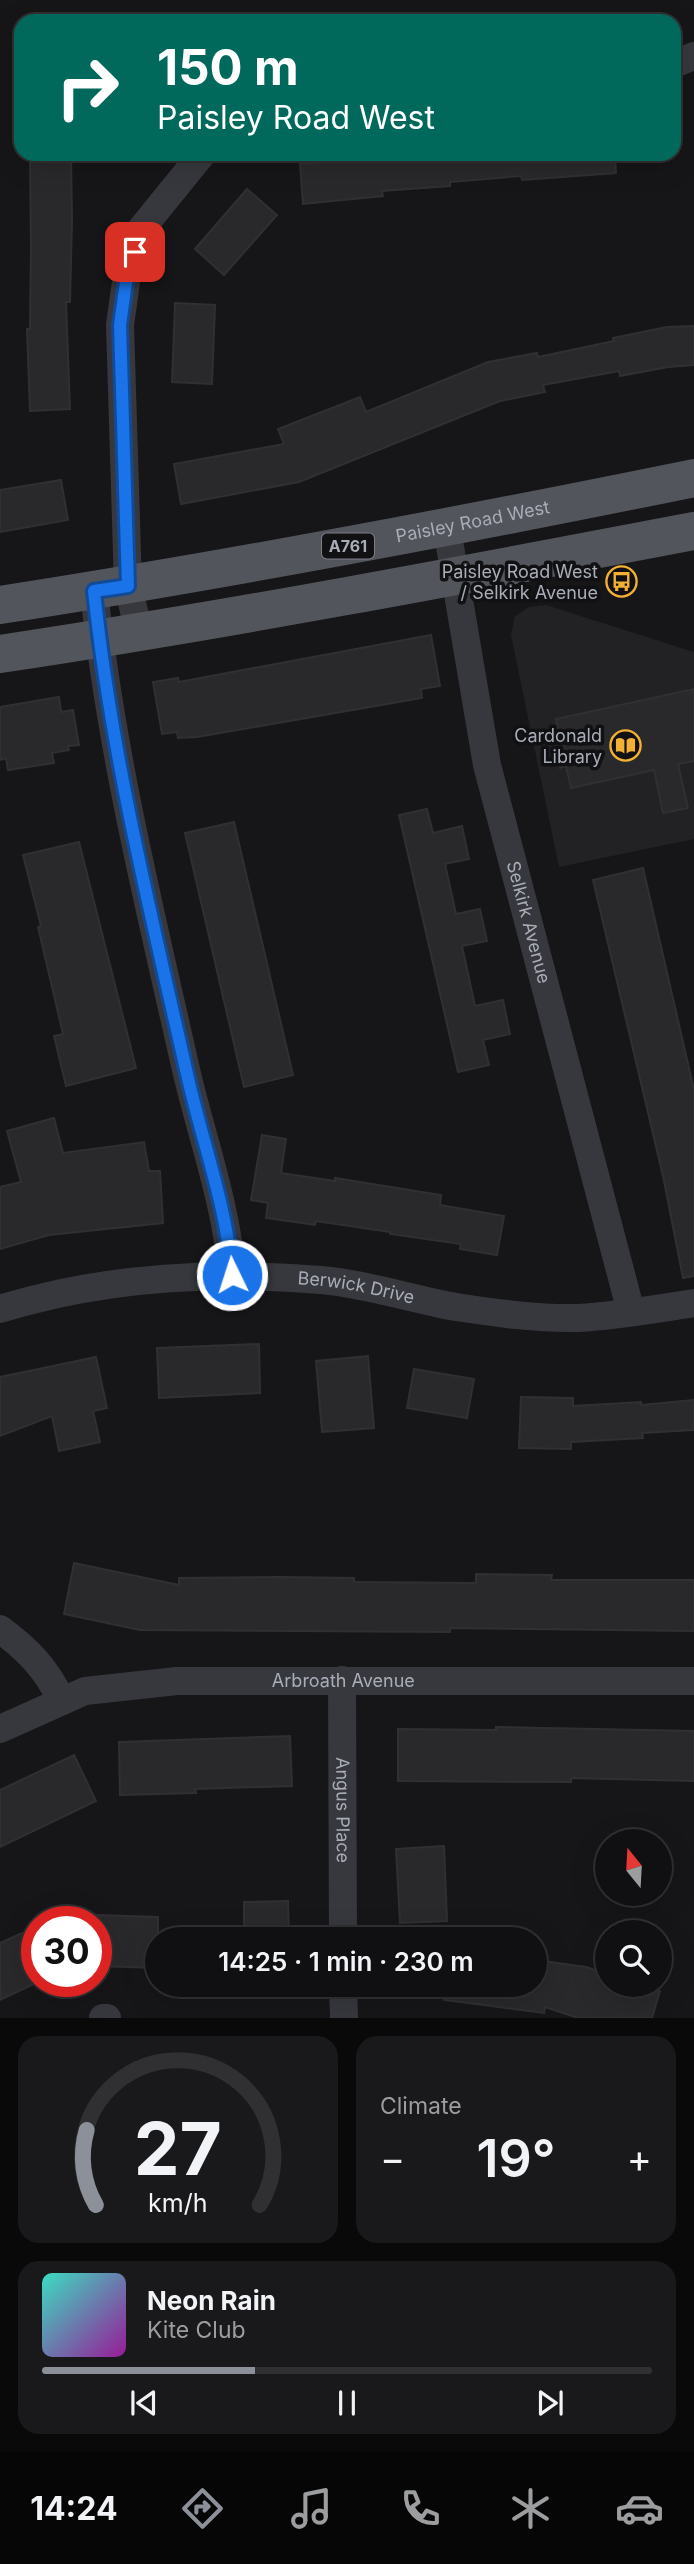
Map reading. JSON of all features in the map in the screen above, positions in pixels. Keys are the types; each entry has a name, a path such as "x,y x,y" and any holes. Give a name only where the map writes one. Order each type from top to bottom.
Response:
{"main road":[{"name":"Paisley Road West","path":"0,605 447,528 694,478"},
{"path":"0,654 454,578 694,531"}],"street":[{"path":"196,161 142,228 127,275 120,325 111,588 99,639 128,813 188,1078 230,1242 232,1275"},
{"name":"Selkirk Avenue","path":"447,528 487,765 632,1312"},
{"path":"111,588 139,632"},
{"name":"Berwick Drive","path":"0,1309 117,1283 232,1275 324,1280 456,1307 517,1315 577,1318 694,1303"},
{"path":"0,1629 37,1660 61,1700"},
{"name":"Angus Place","path":"342,1680 343,1927"},
{"name":"Arbroath Avenue","path":"0,1729 85,1691 177,1681 694,1682"},
{"path":"344,1997 344,2018"}],"shaded area":[{"path":"546,605 694,652 694,839 559,867 511,635 515,616 529,607"}],"building":[{"path":"30,161 71,161 70,302 66,302 70,409 30,411 27,329 30,329"},
{"path":"336,161 615,161 616,173 522,180 521,176 450,182 450,186 382,191 383,196 303,204 300,164"},
{"path":"247,189 277,215 224,275 195,249"},
{"path":"175,303 215,305 212,384 172,382"},
{"path":"694,326 694,365 620,376 619,371 543,385 545,392 500,401 299,482 181,504 174,464 284,444 278,429 360,397 366,412 488,362 537,353 538,357 667,327"},
{"path":"61,480 68,520 0,532 0,490"},
{"path":"431,635 440,686 421,689 422,698 197,737 178,738 177,732 162,734 153,682 178,678 179,682"},
{"name":"Cardonald Library","path":"694,689 694,761 678,764 688,808 663,813 654,770 571,788 566,766 560,768 552,731 558,730 556,719"},
{"path":"59,697 61,712 73,710 79,745 68,746 69,750 52,753 54,763 8,770 6,758 0,760 0,707"},
{"path":"427,809 433,833 462,826 469,859 445,864 456,914 480,909 487,941 462,946 475,1006 503,1000 510,1034 483,1040 489,1065 458,1072 399,815"},
{"path":"234,822 293,1075 244,1087 185,833"},
{"path":"79,842 136,1068 66,1086 54,1036 63,1034 23,855"},
{"path":"643,868 694,1090 694,1276 683,1278 663,1176 593,880"},
{"path":"54,1118 63,1153 144,1142 149,1171 160,1171 163,1223 49,1235 0,1249 0,1187 21,1182 7,1131"},
{"path":"262,1135 286,1139 281,1173 335,1181 335,1178 441,1195 440,1205 504,1216 497,1255 460,1249 461,1244 390,1232 316,1221 315,1225 266,1218 268,1203 251,1200"},
{"path":"259,1344 260,1393 159,1398 157,1348"},
{"path":"368,1356 374,1428 322,1432 316,1361"},
{"path":"96,1357 107,1408 93,1411 100,1442 59,1451 52,1416 0,1436 0,1377"},
{"path":"414,1369 474,1379 467,1418 407,1408"},
{"path":"521,1397 573,1398 573,1406 641,1402 641,1405 694,1400 694,1430 642,1433 643,1438 571,1442 571,1449 519,1448"},
{"path":"74,1563 179,1585 179,1578 279,1577 354,1578 354,1582 476,1583 476,1574 552,1575 551,1580 694,1580 694,1631 450,1628 450,1632 140,1630 64,1614"},
{"path":"496,1727 694,1731 694,1781 571,1778 571,1782 398,1781 398,1729 496,1730"},
{"path":"290,1736 292,1786 120,1795 119,1742"},
{"path":"74,1755 96,1801 0,1847 0,1790"},
{"path":"444,1846 447,1921 400,1923 396,1849"},
{"path":"288,1901 289,1927 244,1927 244,1902"},
{"path":"112,1916 158,1917 158,1927 145,1927 145,1968 112,1967"},
{"path":"21,1933 21,1990 0,2000 0,1943"},
{"path":"547,1962 595,1970 595,1997 658,1997 652,2018 578,2018 545,2007 544,2013 444,2000 444,1997 547,1997"}],"place":[{"name":"Paisley Road West / Selkirk Avenue","path":"621,582"},
{"name":"Cardonald Library","path":"625,746"}],"route":[{"path":"135,252 127,275 120,325 128,586 94,591 99,639 128,813 188,1078 230,1242 232,1275"}]}
